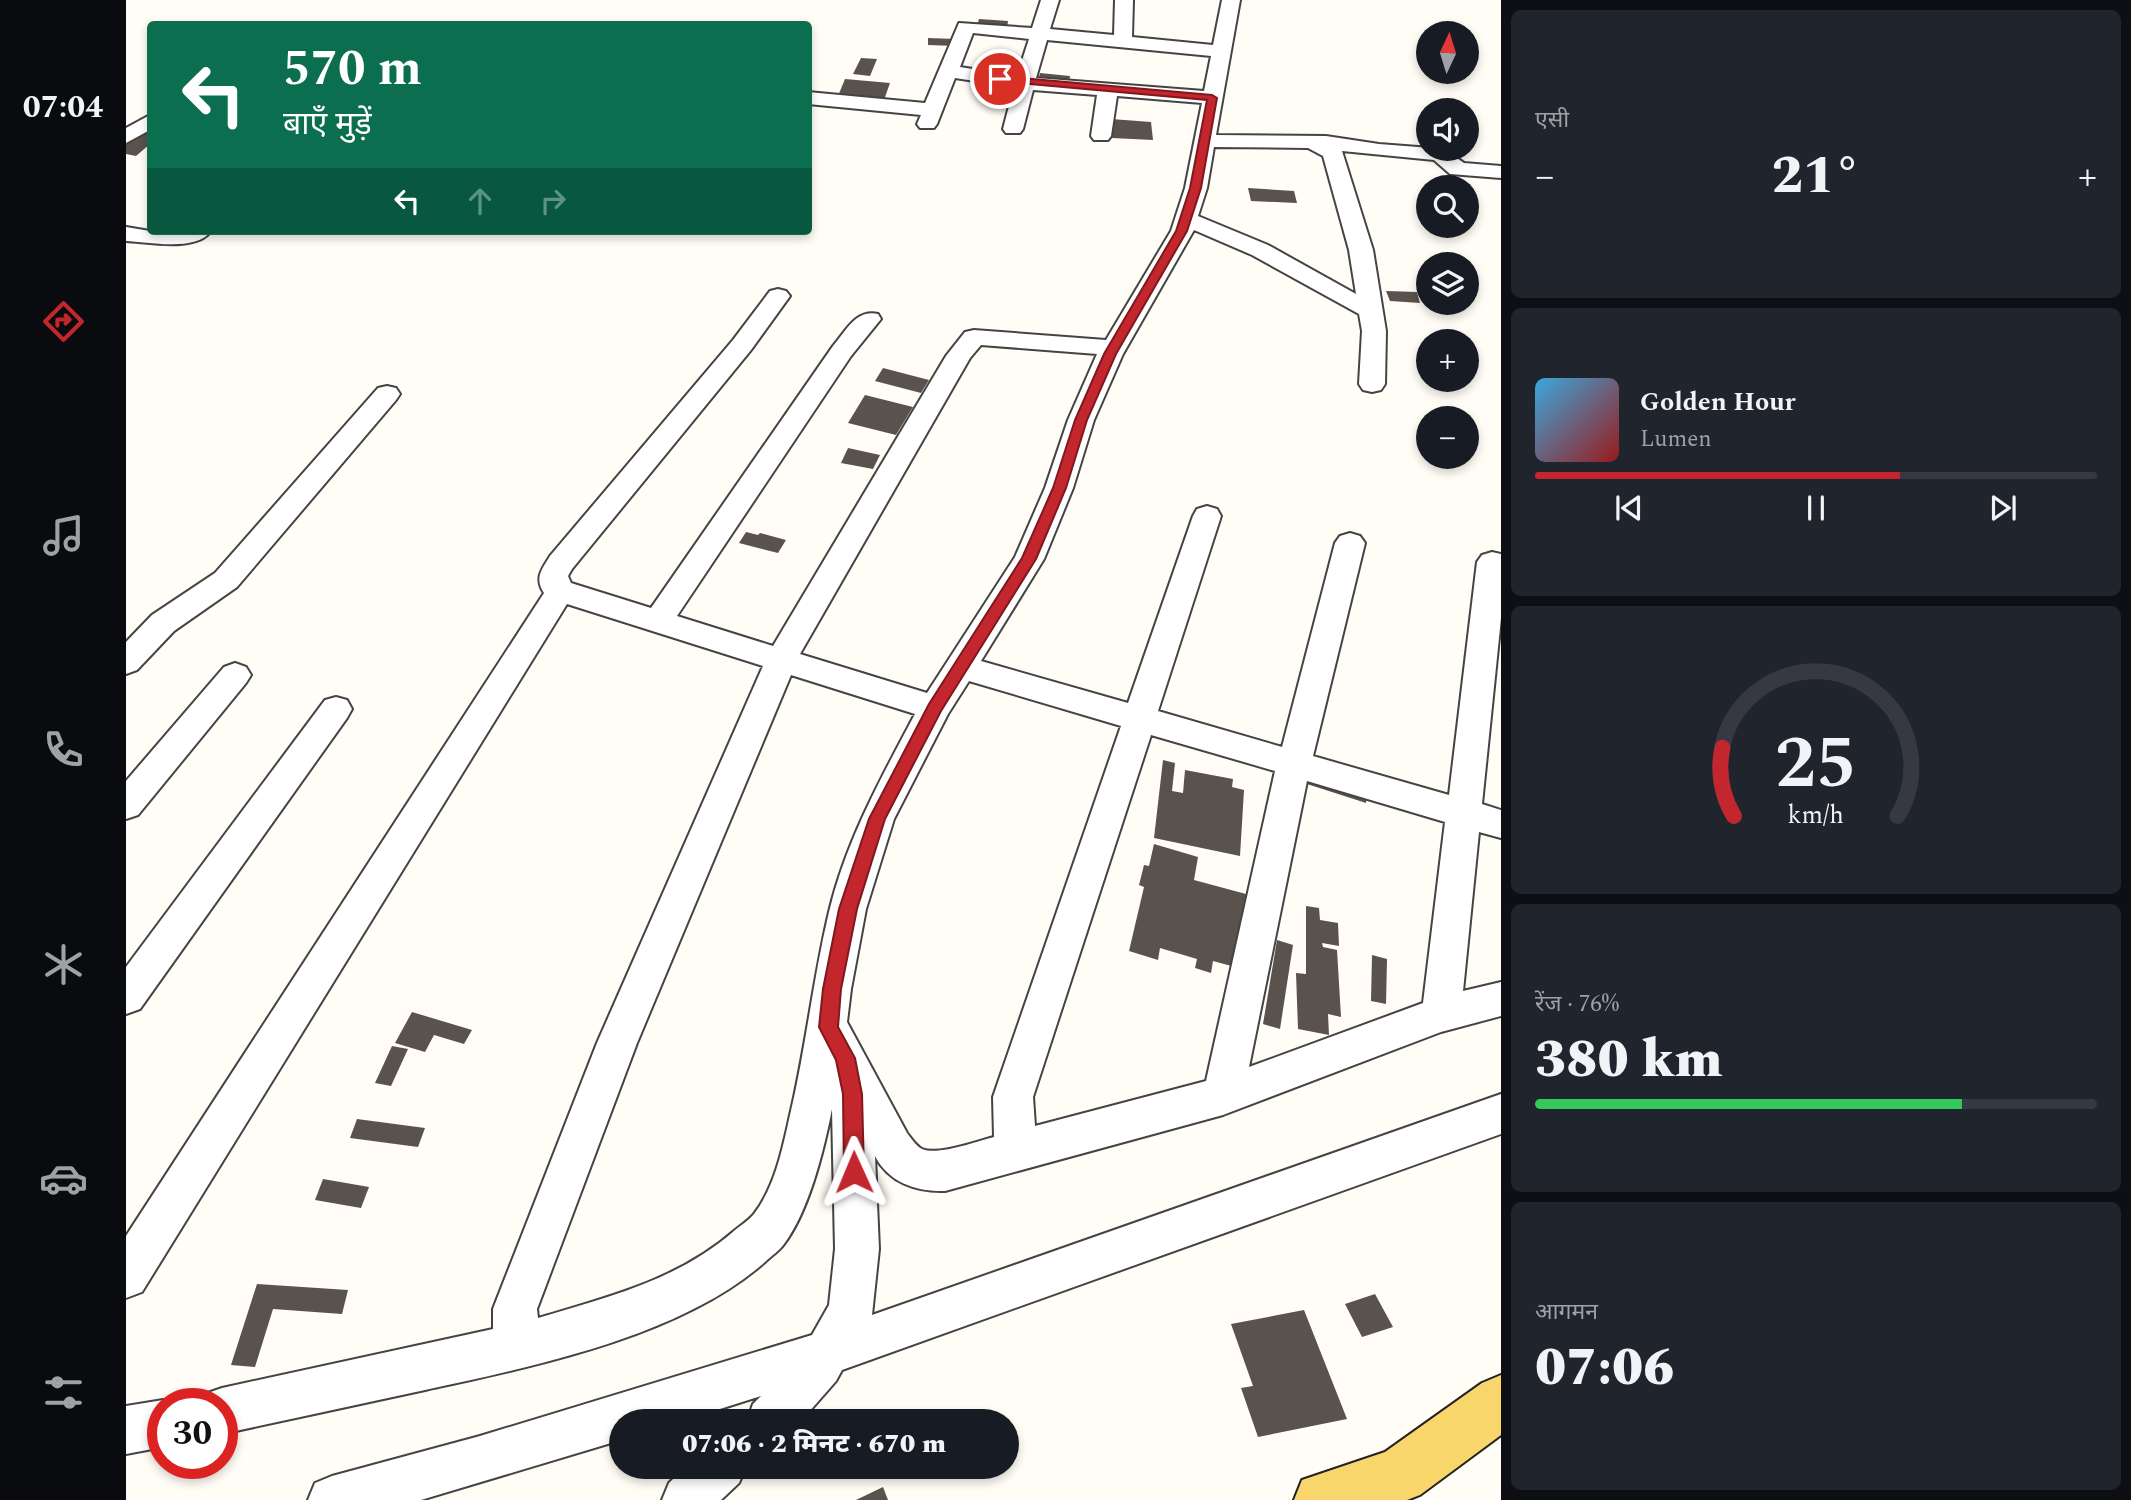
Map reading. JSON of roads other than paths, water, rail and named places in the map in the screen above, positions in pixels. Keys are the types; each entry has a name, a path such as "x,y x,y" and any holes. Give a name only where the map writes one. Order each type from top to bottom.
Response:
{"main road":[{"path":"1322,1500 1411,1487 1501,1402"}],"street":[{"path":"1013,129 1050,0"},
{"path":"1124,0 1124,42"},
{"path":"781,1409 820,1365 851,1311 858,1249 852,1094 837,1043 832,989 848,909 877,819 934,708 998,612 1029,559 1059,488 1081,420 1113,348 1133,310 1164,263 1186,219 1196,188 1231,0"},
{"path":"812,99 930,117 968,19 1040,34 1221,51"},
{"path":"948,71 1025,83 1212,98"},
{"path":"1101,136 1108,90"},
{"path":"126,137 147,123"},
{"path":"1204,141 1308,141 1440,154 1458,169 1501,172"},
{"path":"1308,141 1330,150 1335,158 1356,224 1374,331 1372,384"},
{"path":"1186,219 1260,250 1370,310"},
{"path":"126,234 180,238 189,235"},
{"path":"778,296 742,345 560,563 553,584 560,591 934,708"},
{"path":"658,621 842,351 869,319"},
{"path":"516,1347 515,1309 612,1056 781,660 959,356 974,337 1113,348"},
{"path":"126,662 163,622 226,580 387,394"},
{"path":"1015,1151 1013,1097 1207,516"},
{"path":"1223,1096 1294,763 1350,543"},
{"path":"1441,1014 1492,562"},
{"path":"126,1276 560,591"},
{"path":"960,666 1501,824"},
{"path":"126,804 235,675"},
{"path":"126,997 336,709"},
{"path":"837,1043 892,1147 903,1161 923,1172 945,1170 1223,1096 1441,1014 1501,999"},
{"path":"238,1408 516,1347 642,1309 699,1282 736,1258 769,1229 788,1192 837,1043"},
{"path":"332,1500 480,1460 827,1353 1501,1114"},
{"path":"126,1430 147,1426"},
{"path":"686,1500 708,1479"}]}
